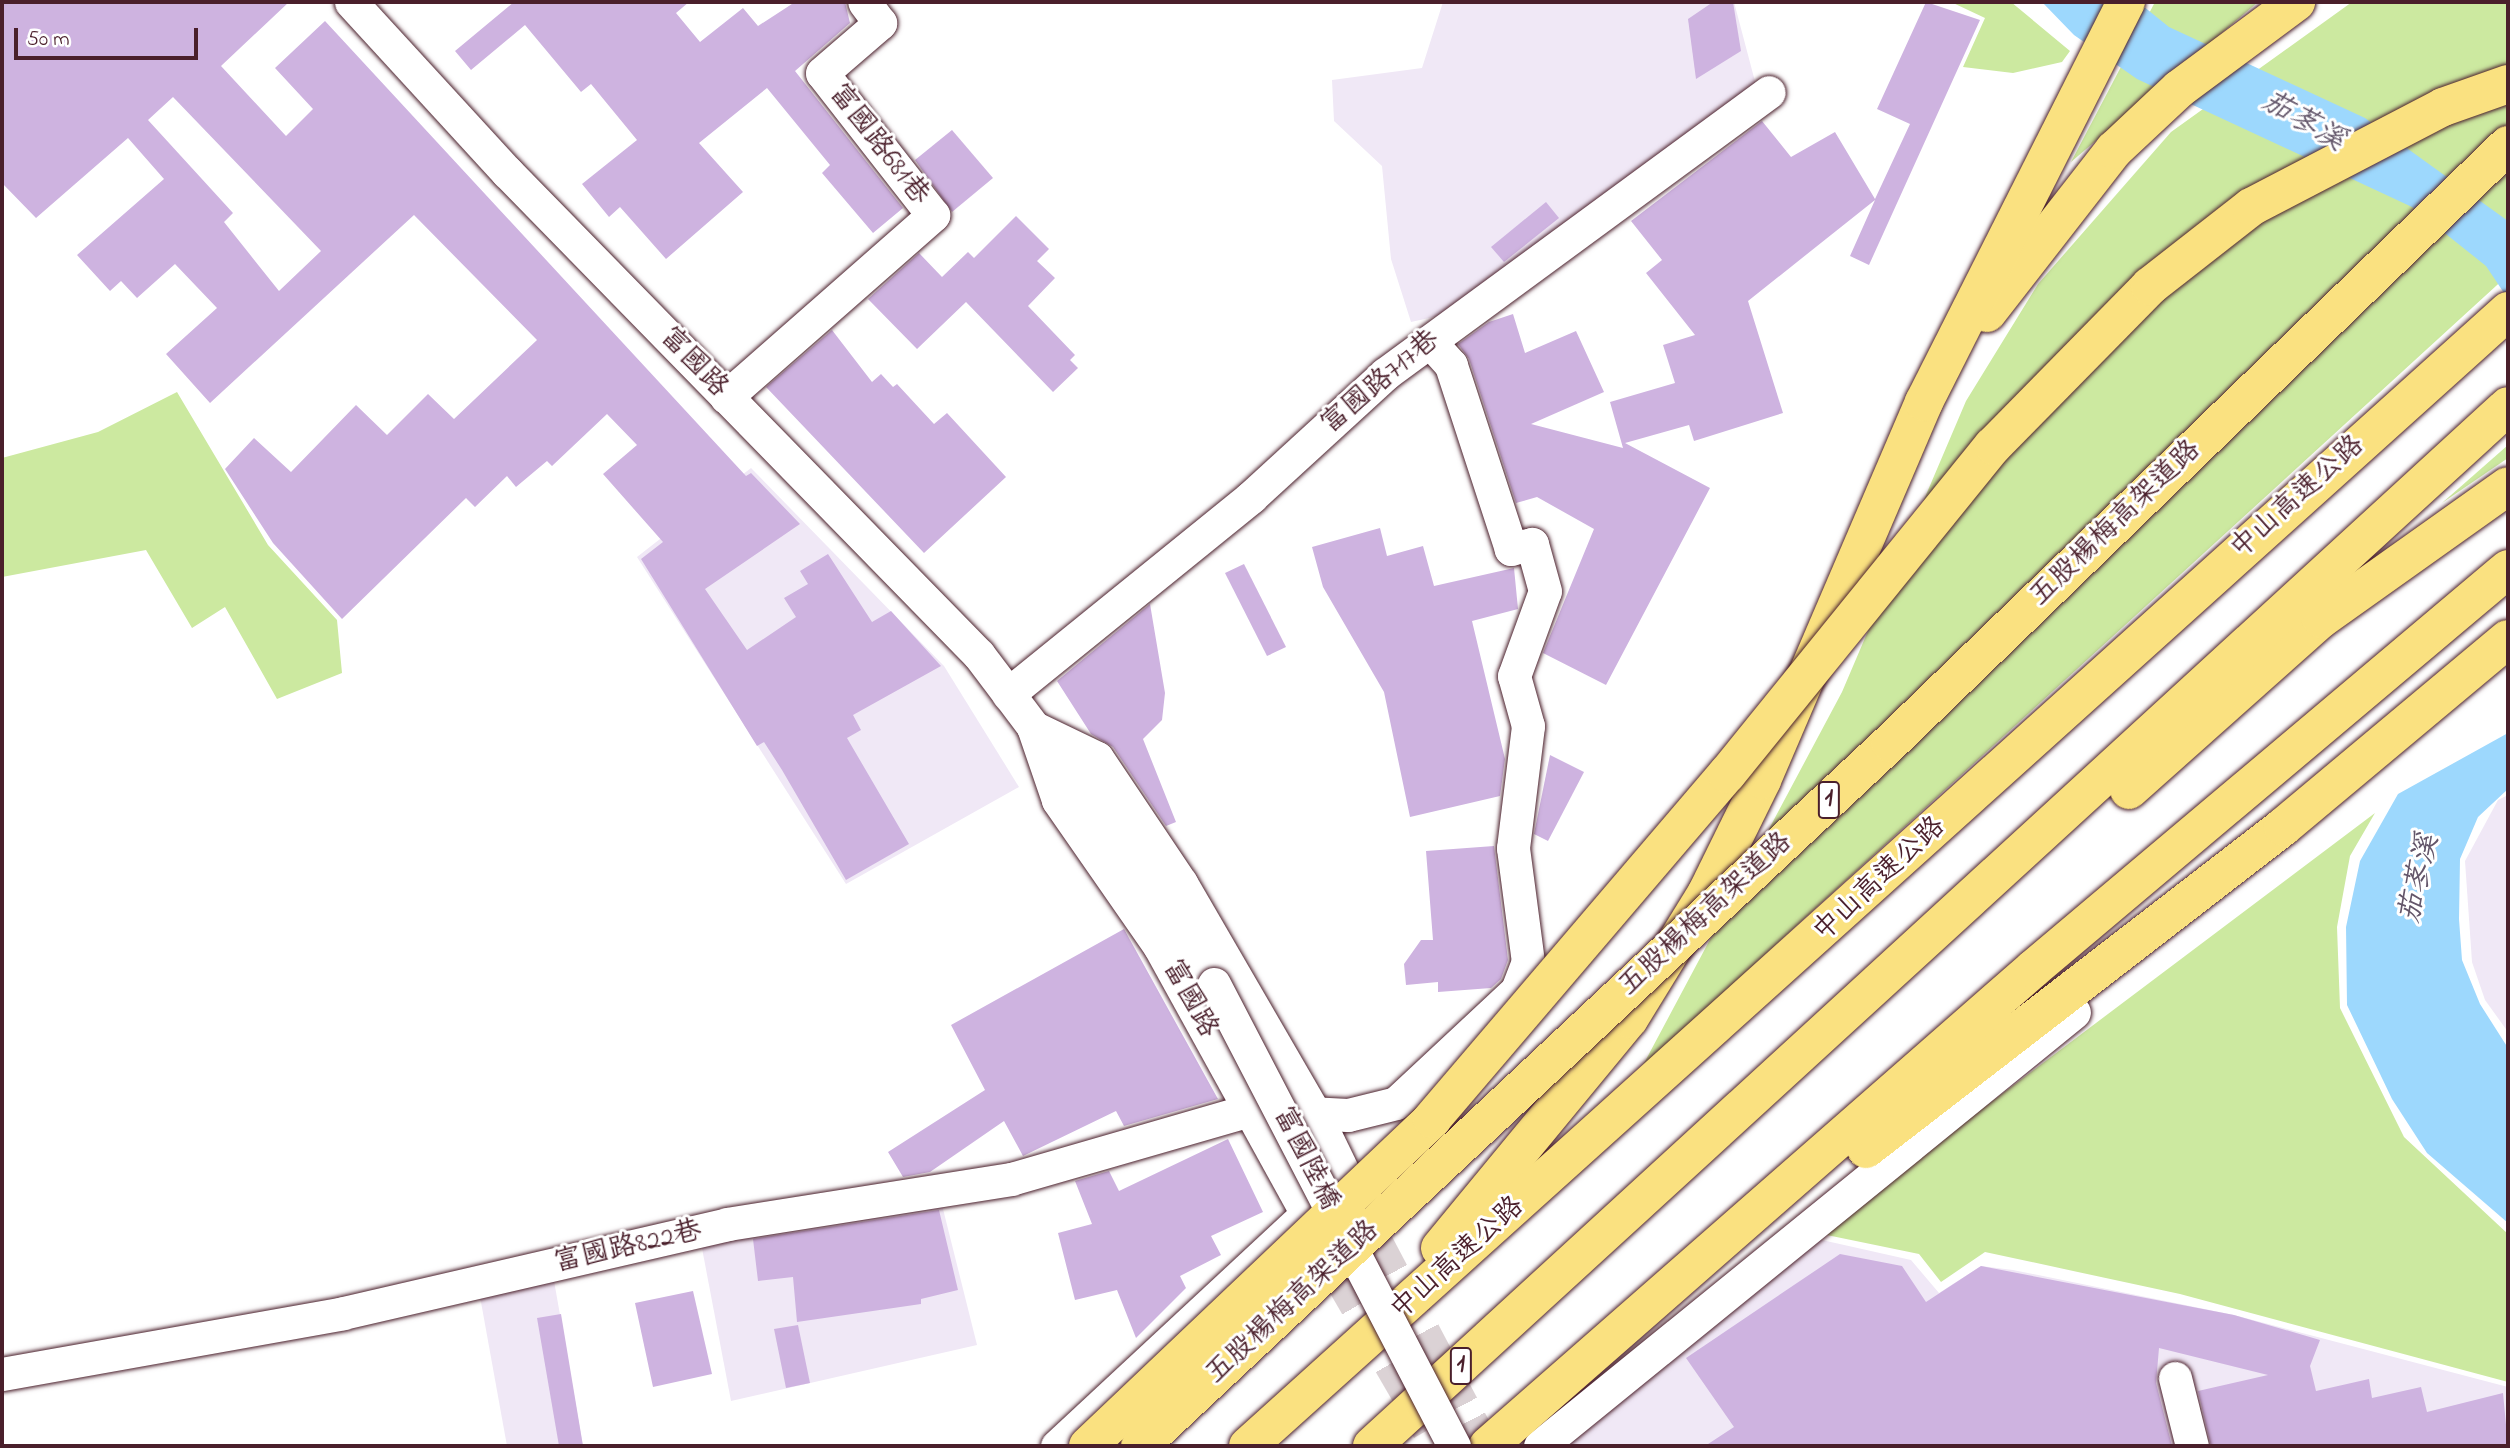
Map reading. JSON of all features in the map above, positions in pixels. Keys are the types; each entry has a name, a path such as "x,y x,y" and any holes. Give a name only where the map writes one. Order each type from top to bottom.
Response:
{"highway":[{"path":"1343,1362 1572,1096 1629,1019 1707,892 1762,780 1924,402 2053,138 2126,2"},
{"path":"1924,402 2114,150 2179,89 2296,2"},
{"path":"1088,1446 1432,1119 1727,774 1993,446 2150,286 2251,207 2443,107 2508,85"},
{"name":"五股楊梅高架道路","path":"1140,1446 1889,743 2508,145"},
{"name":"中山高速公路","path":"1248,1446 2497,321"},
{"name":"1","path":"1372,1446 1551,1286 2508,407"},
{"path":"1551,1286 2321,619 2508,486"},
{"path":"1599,1355 2034,969 2508,569"},
{"path":"1488,1446 1599,1355 2283,827 2508,639"}],"street":[{"name":"富國路","path":"351,2 726,397 979,654 1214,984"},
{"name":"富國路681巷","path":"726,397 933,215 822,73 880,23 864,2"},
{"name":"富國路717巷","path":"1009,694 1430,342 1769,92"},
{"name":"富國路822巷","path":"2,1374 343,1313 727,1224 1011,1179 1250,1110 1348,1115 1396,1103 1517,990 1528,962 1513,848 1528,726 1514,676 1545,591 1532,544 1511,549 1451,365 1430,342"},
{"name":"富國路","path":"1033,727 1097,758 1181,883 1315,1114 1377,1243"},
{"name":"富國路","path":"1033,727 1058,800 1160,947 1340,1276"},
{"name":"富國陸橋","path":"1214,984 1454,1446"},
{"path":"1539,1446 2074,1012"},
{"path":"1057,1446 1306,1211 1348,1181"},
{"path":"2175,1378 2192,1446"}],"shaded area":[{"path":"1443,2 1734,2 1757,89 1443,315 1411,322 1391,259 1382,166 1334,121 1332,80 1422,68"},
{"path":"751,468 944,666 1019,787 846,884 637,557"},
{"path":"2508,795 2508,1032 2485,1000 2472,962 2465,861 2498,800"},
{"path":"940,1197 977,1345 731,1401 701,1243"},
{"path":"1813,1238 1911,1260 1939,1293 1981,1266 2013,1270 2234,1315 2508,1387 2508,1446 1563,1446"},
{"path":"553,1275 583,1446 507,1446 479,1291"}],"green space":[{"path":"1951,2 2011,2 2070,51 2062,62 2013,73 1963,67 1985,18"},
{"path":"2155,2 2258,2 2071,162"},
{"path":"2352,2 2508,2 2508,275 1642,1067 1842,692 1966,401 2038,284 2171,132"},
{"path":"177,392 268,545 337,620 342,673 277,699 225,607 192,628 146,550 2,577 2,458 98,432"},
{"path":"2508,445 2508,458 2442,503"},
{"path":"2375,813 2350,856 2337,927 2340,1008 2404,1137 2508,1234 2508,1382 2180,1294 1985,1252 1941,1282 1919,1254 1817,1233"}],"water":[{"name":"茄苳溪","path":"2042,2 2138,2 2169,27 2365,118 2508,221 2508,299 2486,266 2412,207 2137,79 2074,35"},
{"name":"茄苳溪","path":"2508,733 2508,789 2478,817 2460,859 2459,919 2462,960 2480,1004 2508,1048 2508,1223 2427,1153 2392,1099 2347,1005 2346,927 2360,861 2398,794"}],"building":[{"path":"2,2 289,2 221,66 286,136 313,109 275,68 325,21 746,476 751,473 800,524 705,589 747,650 796,617 784,598 808,584 800,571 828,554 872,622 891,611 941,666 853,715 861,730 847,738 909,844 846,880 782,770 764,742 757,746 641,559 663,542 603,474 637,445 607,414 552,466 547,461 516,487 507,476 475,507 466,498 342,619 273,543 225,469 254,438 291,472 356,405 387,435 428,394 454,419 537,340 414,215 210,403 166,354 217,308 175,264 137,298 121,281 110,291 77,255 164,179 128,138 36,218 2,183","holes":["173,97 321,251 279,291 224,222 233,213 148,120"]},
{"path":"514,2 689,2 676,13 700,42 743,8 758,26 795,2 845,2 850,23 795,71 903,208 873,233 822,173 830,165 767,88 699,143 743,192 666,259 620,207 609,217 582,184 637,140 591,84 581,92 525,25 471,70 455,51"},
{"path":"1713,2 1733,2 1741,51 1696,79 1688,19"},
{"path":"1926,2 1980,20 1869,265 1850,256 1875,200 1748,301 1783,413 1694,441 1689,425 1625,443 1710,488 1606,685 1543,653 1594,529 1537,497 1516,503 1469,359 1458,344 1489,322 1513,314 1525,353 1576,331 1604,392 1531,424 1623,448 1610,402 1675,383 1663,345 1695,335 1646,273 1662,260 1631,221 1762,121 1791,157 1835,132 1875,199 1910,124 1877,109"},
{"path":"952,130 993,178 952,212 915,160"},
{"path":"1546,202 1559,218 1504,262 1491,247"},
{"path":"1016,216 1049,249 1037,261 1055,278 1028,306 1075,355 1070,360 1078,368 1053,392 966,302 917,349 868,299 919,253 942,277 968,252 974,258"},
{"path":"832,330 872,382 881,374 893,387 897,384 934,424 947,413 1006,477 924,553 766,387"},
{"path":"1380,528 1387,556 1423,546 1434,586 1514,568 1518,609 1472,621 1505,759 1500,796 1410,817 1384,692 1323,587 1312,547"},
{"path":"1244,564 1286,647 1267,656 1225,573"},
{"path":"1150,604 1165,693 1162,720 1143,739 1176,822 1166,826 1113,747 1091,734 1057,681"},
{"path":"1550,755 1584,772 1548,841 1534,834"},
{"path":"1494,846 1508,960 1501,979 1491,988 1438,992 1438,982 1406,985 1404,964 1421,940 1433,940 1426,851"},
{"path":"1124,929 1218,1099 1124,1126 1116,1111 1023,1156 1004,1121 930,1172 903,1177 888,1152 985,1090 951,1025"},
{"path":"1228,1139 1263,1212 1211,1236 1221,1255 1180,1276 1186,1288 1136,1338 1117,1290 1075,1300 1058,1233 1092,1224 1075,1181 1109,1171 1119,1191"},
{"path":"939,1210 958,1290 921,1299 921,1304 797,1322 793,1277 758,1281 753,1239"},
{"path":"1840,1254 1902,1266 1926,1302 1981,1266 2234,1315 2320,1340 2310,1366 2316,1391 2369,1379 2372,1398 2421,1387 2427,1412 2503,1393 2508,1446 2211,1446 2198,1391 2268,1375 2159,1348 2156,1383 2172,1446 1705,1446 1734,1427 1686,1358"},
{"path":"693,1291 712,1374 653,1387 635,1303"},
{"path":"561,1314 583,1446 559,1446 537,1318"},
{"path":"798,1325 810,1383 786,1388 774,1329"}],"tunnel":[{"path":"1377,1243 1484,1446"},
{"path":"1340,1277 1428,1429"}]}
